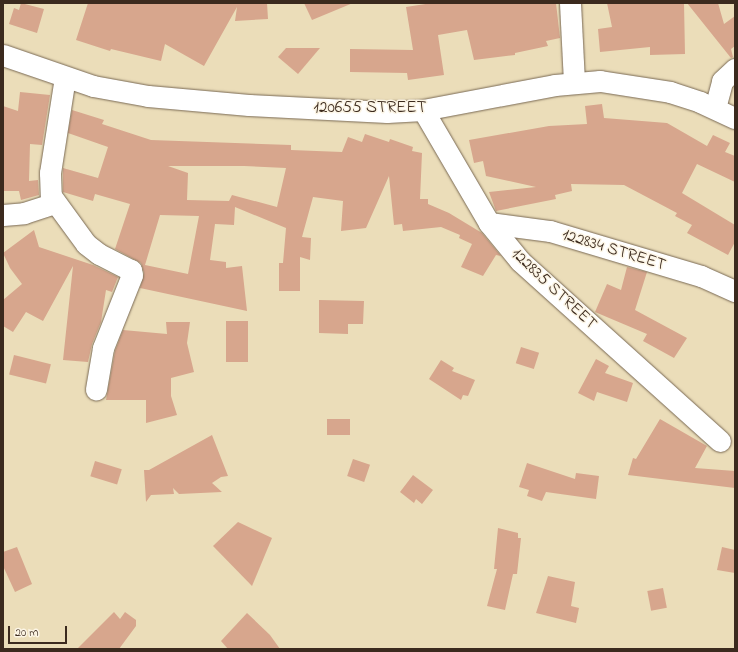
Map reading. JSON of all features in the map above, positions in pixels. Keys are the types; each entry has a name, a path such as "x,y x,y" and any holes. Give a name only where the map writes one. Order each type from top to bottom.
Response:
{"street":[{"path":"570,3 574,82"},
{"name":"120655 STREET","path":"3,55 65,78 93,86 148,96 249,105 387,112 423,110 574,82 600,81 634,85 670,92 715,108 735,118"},
{"path":"715,108 722,81 735,69"},
{"path":"65,78 50,173 50,189 54,203 86,244 131,270 125,296 103,348 96,389"},
{"name":"122835 STREET","path":"423,110 489,223 520,261 720,441"},
{"path":"3,215 24,213 54,203"},
{"name":"122834 STREET","path":"489,223 550,231 701,276 735,290"}],"building":[{"path":"21,3 44,9 37,33 9,24 14,8 19,10"},
{"path":"88,3 267,3 268,19 235,21 237,7 204,66 165,44 161,61 111,49 110,51 76,40"},
{"path":"304,3 353,3 312,20"},
{"path":"432,3 556,3 560,38 546,41 548,46 515,53 515,55 474,60 467,30 438,35 444,75 408,80 407,73 350,72 350,49 413,50 406,7"},
{"path":"607,3 684,3 685,54 650,55 650,47 600,52 598,29 612,27"},
{"path":"687,3 718,3 724,24 735,16 735,46 731,49 733,57 731,58"},
{"path":"286,48 320,48 298,74 278,57"},
{"path":"20,92 50,95 42,145 30,144 29,181 38,180 39,195 21,200 19,191 3,191 3,106 18,111"},
{"path":"602,104 604,118 667,123 707,146 713,135 730,143 725,152 735,156 735,182 697,164 682,193 735,225 735,242 728,255 687,233 692,225 675,216 677,213 624,185 571,184 572,191 555,195 556,199 496,211 489,192 536,187 486,176 483,161 474,163 469,140 549,126 587,124 585,106"},
{"path":"72,110 104,120 102,124 151,140 291,145 291,150 342,152 348,137 362,142 365,134 389,142 390,139 413,147 412,151 422,153 420,199 428,199 428,204 449,213 482,233 501,256 496,255 483,276 461,267 472,244 459,238 460,235 441,227 403,231 402,224 394,225 389,176 366,228 341,231 343,201 313,197 302,237 311,238 310,260 300,257 300,291 279,291 279,263 283,263 286,228 235,207 234,225 215,224 210,260 226,262 226,268 242,266 247,311 140,288 144,273 141,263 115,249 130,204 95,194 93,201 63,192 63,168 98,178 108,147 68,133","holes":["168,166 244,166 286,168 277,207 232,195 229,201 187,200 188,173","160,215 199,216 188,274 145,265"]},
{"path":"34,230 39,247 93,265 118,277 112,292 106,290 101,322 92,344 88,362 63,360 73,266 43,321 26,312 13,332 3,326 3,300 22,284 10,268 3,253"},
{"path":"627,267 647,272 635,310 687,338 674,358 643,341 647,334 595,312 607,284 621,290"},
{"path":"319,300 364,301 363,324 348,324 348,334 319,333"},
{"path":"226,321 248,321 248,362 226,362"},
{"path":"166,322 190,322 187,343 194,372 171,378 171,396 177,415 146,423 146,400 106,400 115,351 123,330 167,334"},
{"path":"521,347 539,353 534,369 516,363"},
{"path":"14,355 51,364 46,384 9,374"},
{"path":"596,359 609,366 605,373 633,383 627,402 597,392 594,401 578,393"},
{"path":"441,360 454,368 452,371 475,380 468,396 463,395 461,400 429,379"},
{"path":"327,419 350,419 350,435 327,435"},
{"path":"660,419 707,446 695,468 735,471 735,488 628,475 633,458 636,459"},
{"path":"212,435 228,476 221,477 212,483 222,492 179,494 173,488 174,494 151,495 146,502 144,470 149,470"},
{"path":"353,459 370,465 364,482 347,476"},
{"path":"95,461 122,469 117,484 90,476"},
{"path":"527,463 575,479 576,473 599,476 596,499 546,492 542,501 527,496 529,490 519,487"},
{"path":"413,475 433,490 422,504 416,499 414,503 400,492"},
{"path":"238,522 272,538 252,586 213,546"},
{"path":"498,528 518,533 518,538 521,538 517,574 513,574 505,610 487,606 497,569 494,569"},
{"path":"17,547 32,584 15,592 3,566 3,552"},
{"path":"722,547 735,550 735,573 717,570"},
{"path":"548,576 575,582 571,606 579,608 576,623 536,613"},
{"path":"663,588 667,608 651,611 647,591"},
{"path":"114,612 120,619 125,612 136,620 136,626 119,649 77,649"},
{"path":"247,613 270,635 280,649 228,649 221,641"}]}
